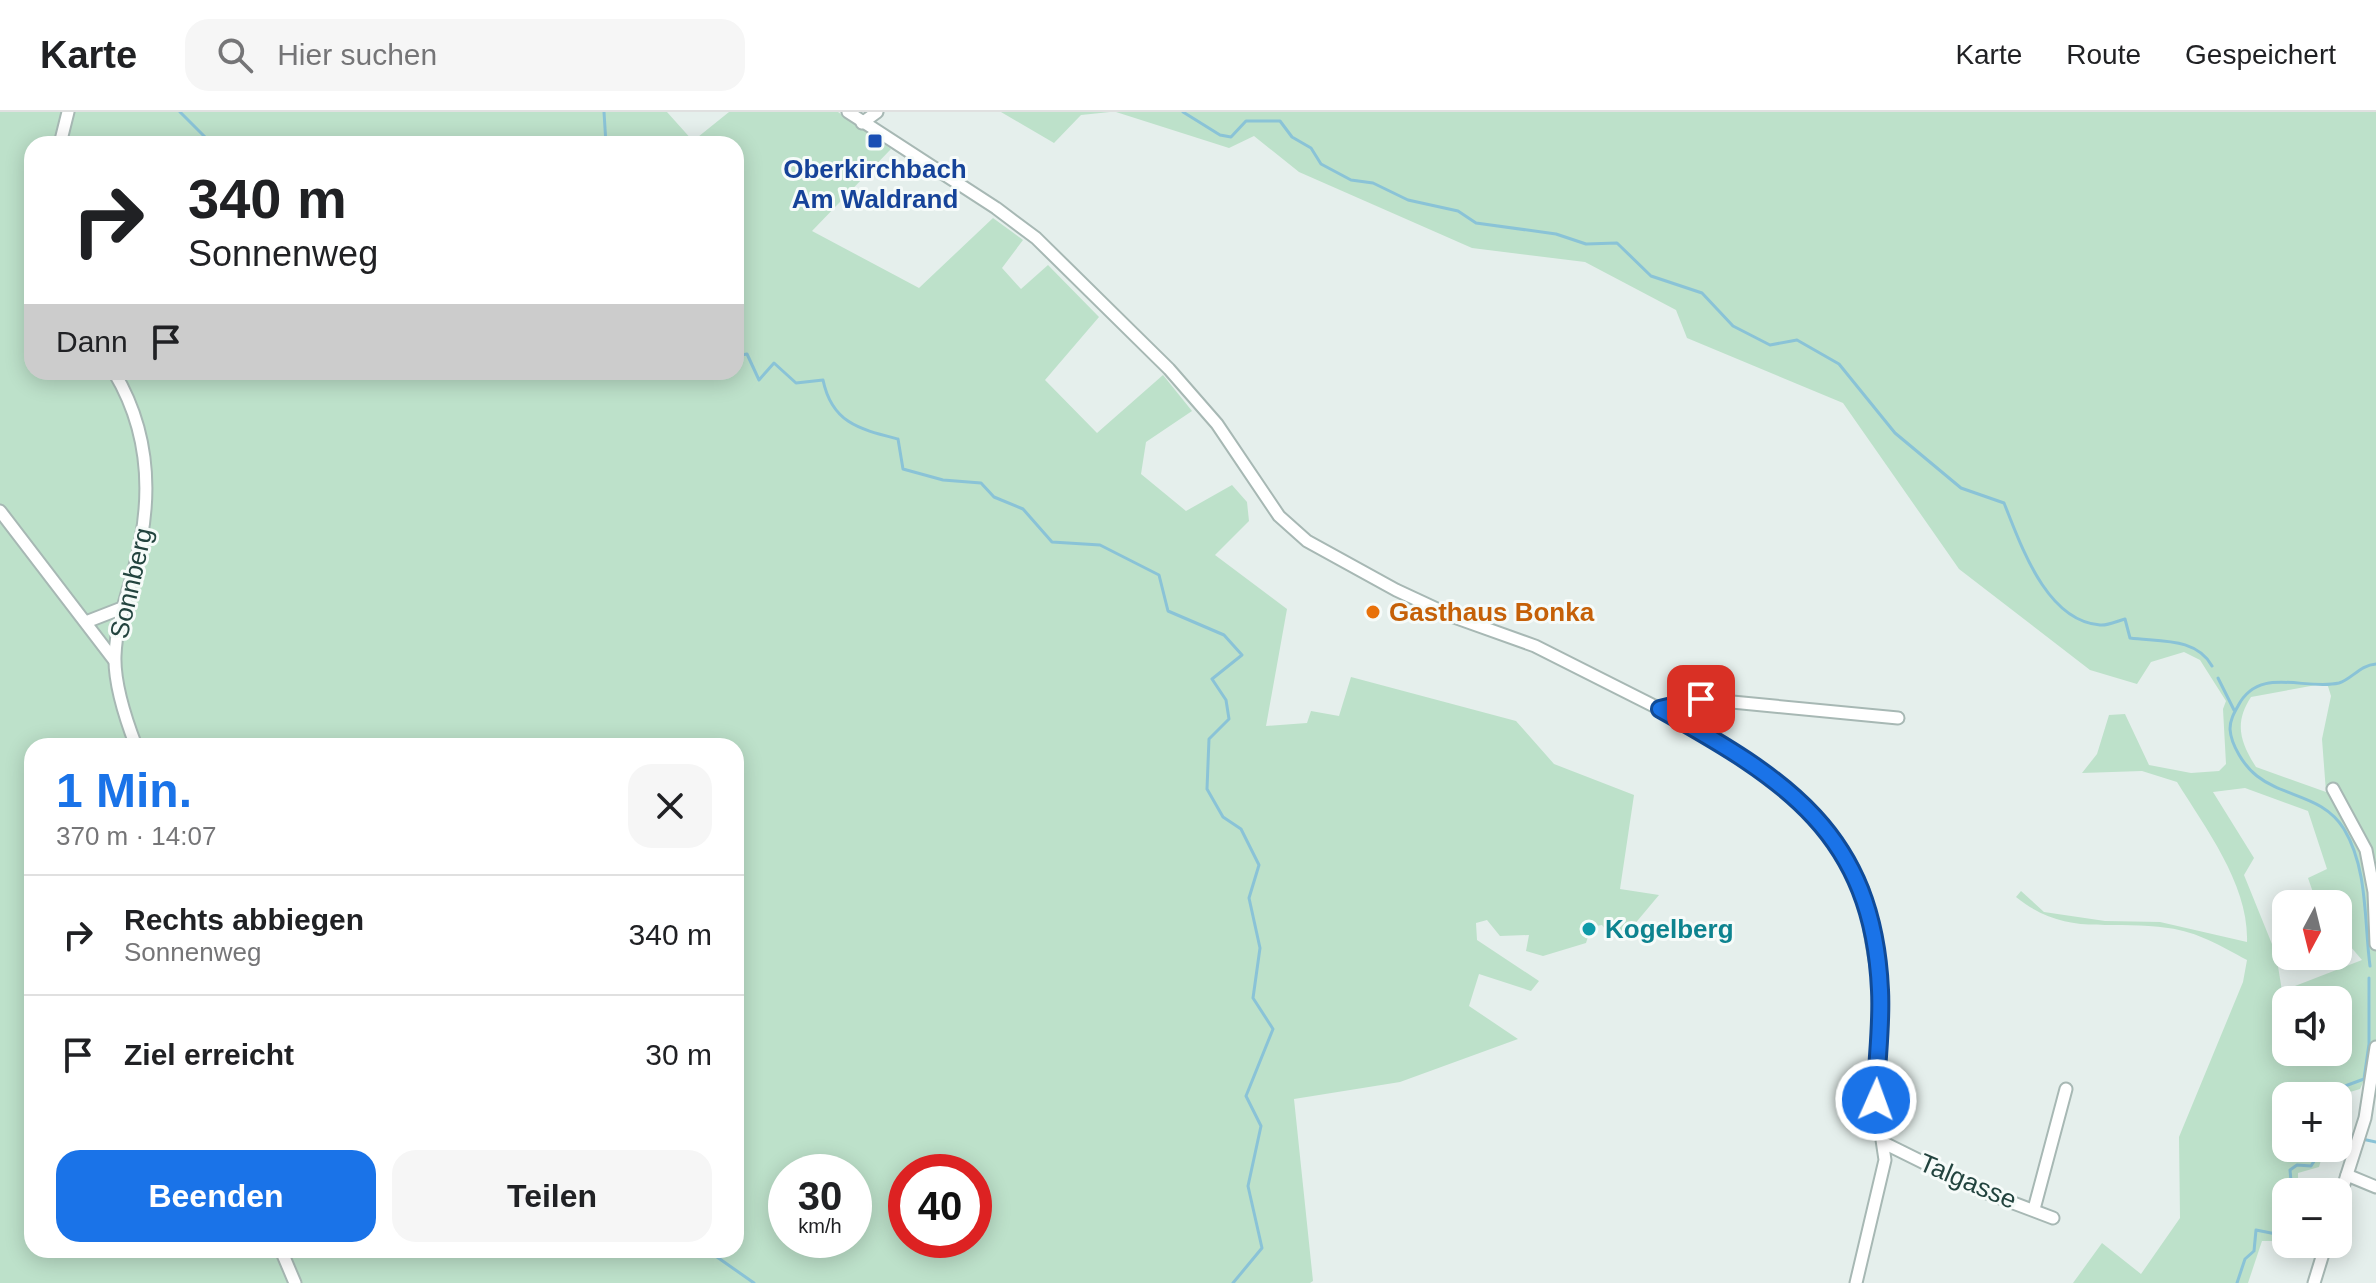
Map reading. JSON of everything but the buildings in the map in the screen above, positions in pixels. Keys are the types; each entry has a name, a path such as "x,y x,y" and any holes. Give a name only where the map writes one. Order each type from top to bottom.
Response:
{"street":[{"path":"62,136 68,112"},
{"path":"848,112 996,208 1036,238 1144,343 1205,409 1272,507 1307,541 1408,596 1535,646 1660,709 1777,781 1825,829 1856,873 1869,905 1880,989 1876,1100 1885,1160 1856,1283"},
{"path":"862,123 877,112"},
{"name":"Sonnberg","path":"115,661 122,608 143,534 148,471 132,408 118,380"},
{"name":"Sonnberg","path":"0,511 115,661"},
{"path":"86,622 122,608"},
{"path":"115,661 134,738"},
{"path":"1660,709 1701,699 1898,718"},
{"path":"2333,789 2366,850 2374,892 2376,944"},
{"path":"2346,1178 2365,1118 2376,1047"},
{"path":"2034,1209 2066,1089"},
{"name":"Talgasse","path":"1884,1143 1979,1190 2053,1218"},
{"path":"2347,1175 2376,1187"},
{"path":"284,1258 295,1283"},
{"path":"2314,1283 2322,1258"}],"green space":[{"path":"0,112 667,112 689,136 24,136 24,380 744,380 744,136 699,136 729,112 838,112 891,149 812,231 919,288 993,218 1023,240 1002,268 1021,289 1048,265 1099,317 1045,380 1097,433 1163,375 1192,411 1146,442 1141,474 1186,511 1232,485 1247,502 1249,521 1215,555 1287,609 1266,726 1307,723 1311,711 1339,716 1351,677 1516,721 1554,764 1634,795 1620,889 1659,895 1628,932 1608,933 1602,925 1591,927 1586,943 1543,956 1526,951 1529,935 1500,936 1487,920 1476,923 1477,940 1539,981 1531,991 1479,974 1469,1006 1518,1039 1400,1082 1294,1099 1313,1281 0,1283"},
{"path":"1001,112 1110,112 1081,115 1054,143"},
{"path":"1116,112 2376,112 2376,1054 2360,1089 2352,1091 2352,1082 2272,1082 2272,1162 2320,1162 2319,1167 2298,1173 2298,1178 2272,1178 2272,1241 2262,1241 2248,1283 2073,1283 2102,1243 2141,1274 2180,1218 2179,1137 2243,982 2247,960 2189,933 2147,926 2071,922 2035,910 2016,897 2021,891 2044,912 2105,921 2160,922 2247,942 2241,900 2224,858 2177,782 2142,771 2082,773 2097,754 2109,715 2125,714 2149,765 2191,773 2219,771 2226,764 2223,709 2226,701 2200,660 2184,652 2151,662 2137,684 2090,670 1959,569 1843,403 1687,338 1676,310 1585,262 1472,248 1299,172 1254,136 1229,148","holes":["2327,683 2331,696 2322,739 2326,792 2256,767 2241,732 2242,715 2251,697"]}],"waterway":[{"path":"180,112 204,136"},
{"path":"604,112 606,136"},
{"path":"1183,112 1220,135 1231,137 1246,121 1280,121 1292,137 1311,148 1321,164 1351,180 1373,183 1408,200 1458,211 1476,223 1556,234 1586,244 1617,243 1651,276 1702,293 1733,326 1770,345 1797,340 1839,364 1895,433 1961,488 2004,503 2038,578 2050,596 2065,610 2081,620 2100,625 2125,619 2130,638 2187,645 2197,650 2212,666"},
{"path":"744,355 747,354 759,380 774,363 796,383 823,380 827,394 840,415 871,432 898,439 903,469 943,480 981,483 994,497 1023,509 1052,542 1100,545 1159,575 1168,611 1224,635 1242,655 1212,679 1226,700 1229,719 1209,739 1207,789 1223,817 1241,829 1259,865 1249,898 1260,948 1253,998 1273,1029 1246,1096 1261,1126 1248,1186 1262,1248 1233,1283"},
{"path":"2370,966 2361,878 2352,844 2344,829 2325,809 2279,789 2252,772 2236,748 2230,729 2238,706 2258,686 2284,682 2339,683 2376,664"},
{"path":"2218,678 2234,710"},
{"path":"2352,1083 2364,1079 2369,1044 2369,978"},
{"path":"2362,1139 2376,1142"},
{"path":"2291,1178 2290,1170 2297,1165 2311,1166 2314,1162"},
{"path":"2237,1283 2245,1259 2254,1251 2256,1230 2272,1233"},
{"path":"718,1258 754,1283"}],"place":[{"name":"Oberkirchbach Am Waldrand","path":"875,141"},
{"name":"Gasthaus Bonka","path":"1373,612"},
{"name":"Kogelberg","path":"1589,929"}],"route":[{"path":"1701,699 1660,709 1759,768 1793,794 1840,848 1860,881 1869,905 1880,989 1876,1100"}]}
